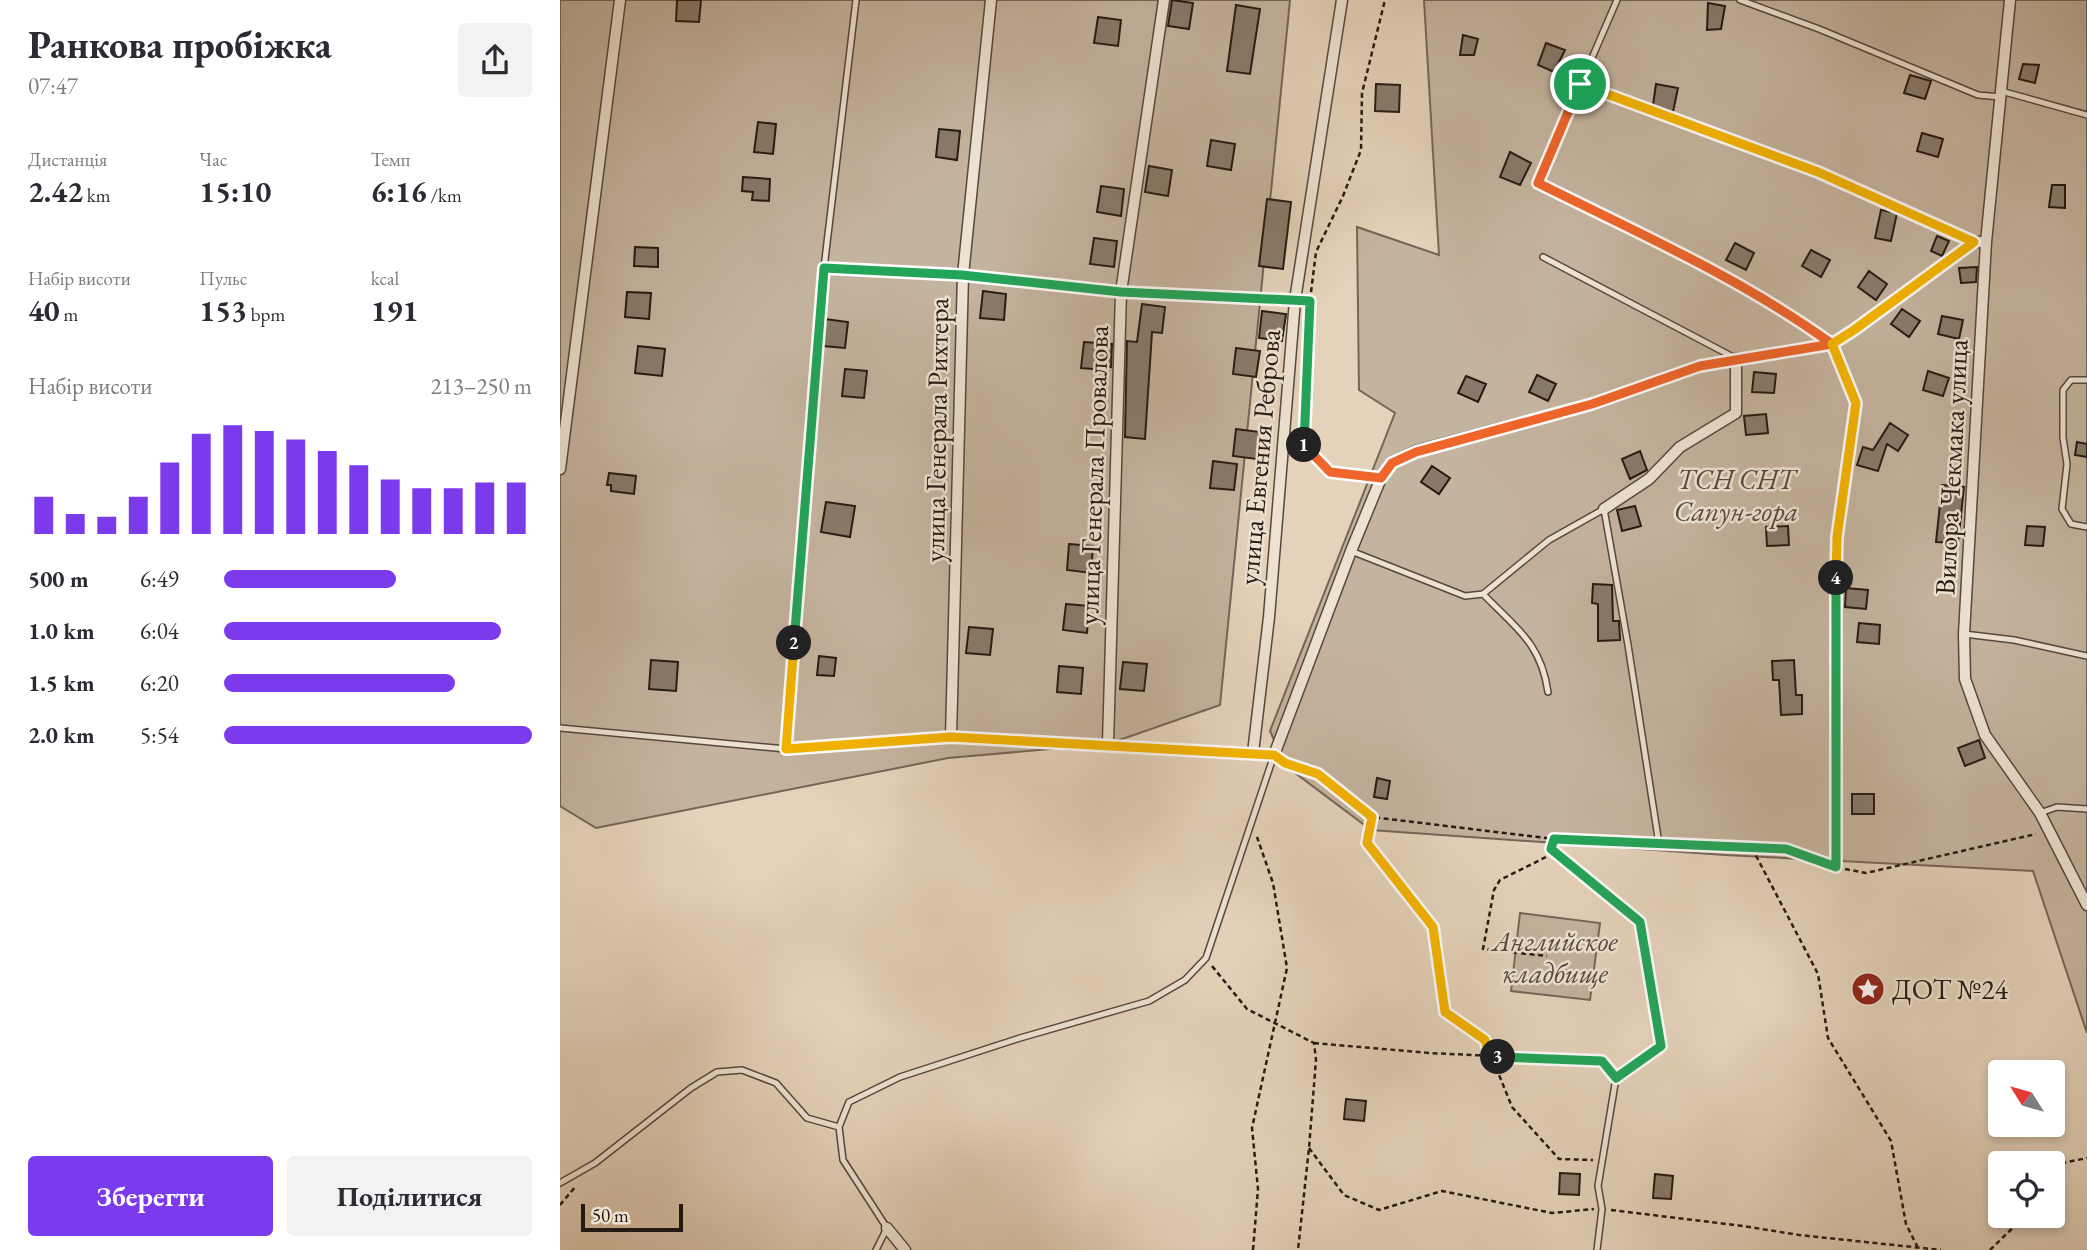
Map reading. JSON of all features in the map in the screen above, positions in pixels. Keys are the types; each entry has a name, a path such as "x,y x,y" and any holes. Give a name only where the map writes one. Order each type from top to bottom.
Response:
{"street":[{"path":"560,469 620,0"},
{"name":"улица Генерала Рихтера","path":"951,737 962,275 990,0"},
{"name":"улица Генерала Провалова","path":"1108,744 1121,292 1164,0"},
{"name":"улица Евгения Реброва","path":"1253,753 1269,617 1295,300 1342,0"},
{"name":"Вилора Чекмака улица","path":"2010,0 1986,242 1964,634 1965,679 1984,735 2040,813 2087,905"},
{"path":"951,737 1274,755 1351,551 1381,478 1392,463 1416,452 1592,404 1700,366 1832,344 1974,242 1986,242"},
{"path":"1604,509 1650,480 1680,447 1736,413 1737,359"},
{"path":"887,1228 905,1250"}],"lane":[{"path":"786,749 824,268 856,0"},
{"path":"1617,0 1538,183 1704,266 1788,312 1832,344 1856,403 1837,537 1834,684 1836,867"},
{"path":"1740,0 1819,29 1978,95 2001,94 2087,115"},
{"path":"1580,84 1818,172 1974,242"},
{"path":"1543,257 1737,359"},
{"path":"824,268 962,275 1121,292 1310,301"},
{"path":"2087,380 2071,380 2063,390 2063,438 2067,464 2062,509 2071,524 2087,527"},
{"path":"1351,551 1465,596 1483,594 1549,540 1604,509 1659,844"},
{"path":"1483,594 1534,647 1545,669 1548,692"},
{"path":"1964,634 2014,640 2087,656"},
{"path":"560,728 786,749 951,737"},
{"path":"876,1250 887,1228 843,1160 839,1126 849,1102 900,1077 1020,1038 1149,1001 1185,980 1206,958 1274,755"},
{"path":"2040,813 2057,807 2087,809"},
{"path":"1551,849 1640,922 1661,1046 1616,1078 1598,1186 1602,1209 1597,1250"},
{"path":"560,1182 595,1163 691,1088 717,1072 742,1070 776,1083 807,1118 839,1126"}],"path":[{"path":"1381,478 1330,472 1304,447 1310,301 1316,252 1361,150 1362,93 1385,0"},
{"path":"1274,755 1285,763 1318,774 1372,817 1554,839 1786,849 1836,867 1866,873 2048,831"},
{"path":"1372,817 1367,843 1433,927 1445,1012 1485,1040 1512,1107 1559,1159 1601,1161"},
{"path":"1252,820 1273,883 1287,968 1252,1128 1258,1189 1252,1250"},
{"path":"1547,956 1483,949 1494,890 1500,880 1549,855 1554,839"},
{"path":"1752,848 1818,974 1828,1038 1891,1140 1906,1224 1919,1250"},
{"path":"1206,958 1247,1009 1314,1043 1602,1061 1616,1078"},
{"path":"1297,1250 1310,1148 1316,1060 1314,1043"},
{"path":"1310,1148 1344,1195 1379,1210 1442,1191 1552,1213 1602,1209 1919,1250 1941,1250"},
{"path":"2065,1163 2087,1158"},
{"path":"1990,1250 2013,1228"}],"green space":[{"path":"560,0 1290,0 1220,705 1108,744 948,758 596,828 560,806"},
{"name":"ТСН СНТ Сапун-гора","path":"1424,0 2087,0 2087,1033 2033,871 1725,855 1371,830 1286,766 1270,731 1395,413 1359,390 1357,227 1439,255"},
{"name":"Английское кладбище","path":"1520,913 1600,923 1590,1000 1511,991"}],"building":[{"path":"677,0 701,0 699,22 676,21"},
{"path":"1172,0 1193,3 1189,29 1168,26"},
{"path":"1708,3 1725,6 1721,29 1707,30"},
{"path":"1236,5 1260,9 1250,74 1227,71"},
{"path":"1098,17 1121,20 1118,46 1094,43"},
{"path":"1463,35 1478,39 1474,55 1460,55"},
{"path":"1546,43 1565,50 1554,72 1538,65"},
{"path":"2023,64 2039,65 2035,83 2019,79"},
{"path":"1910,75 1931,81 1925,99 1904,93"},
{"path":"1376,84 1400,85 1399,112 1375,111"},
{"path":"1656,84 1678,88 1673,112 1653,105"},
{"path":"758,122 776,124 773,154 754,152"},
{"path":"939,129 960,131 957,160 936,157"},
{"path":"1922,133 1943,139 1938,157 1917,151"},
{"path":"1211,140 1235,144 1231,170 1207,166"},
{"path":"1510,152 1531,163 1520,185 1500,177"},
{"path":"1149,166 1172,170 1168,196 1145,192"},
{"path":"743,177 770,179 769,201 752,200 753,192 742,191"},
{"path":"2052,185 2065,185 2065,208 2049,207"},
{"path":"1101,186 1124,189 1121,216 1097,212"},
{"path":"1267,199 1291,202 1283,269 1259,266"},
{"path":"1881,210 1897,213 1891,241 1875,238"},
{"path":"1937,236 1949,241 1942,256 1931,251"},
{"path":"1094,238 1117,241 1114,267 1090,264"},
{"path":"1735,243 1754,253 1746,270 1726,260"},
{"path":"635,247 658,248 658,267 634,266"},
{"path":"1811,250 1830,260 1821,277 1802,266"},
{"path":"1977,267 1976,282 1961,283 1959,268"},
{"path":"1869,271 1887,284 1876,300 1858,287"},
{"path":"983,291 1006,294 1004,320 980,318"},
{"path":"627,292 651,293 649,319 625,317"},
{"path":"1142,304 1165,307 1162,333 1152,332 1145,439 1125,437 1127,341 1137,342"},
{"path":"1902,309 1920,321 1909,337 1891,324"},
{"path":"1262,311 1286,314 1282,341 1259,338"},
{"path":"1942,316 1963,320 1959,339 1938,334"},
{"path":"825,319 848,322 845,348 823,346"},
{"path":"1084,342 1112,344 1111,367 1105,366 1105,370 1081,368"},
{"path":"638,346 665,349 662,376 635,373"},
{"path":"1236,348 1260,351 1256,377 1233,374"},
{"path":"845,369 867,371 864,398 842,396"},
{"path":"1928,371 1949,378 1943,396 1923,390"},
{"path":"1754,372 1776,374 1774,393 1752,392"},
{"path":"1537,375 1556,384 1548,401 1529,392"},
{"path":"1466,376 1486,384 1478,402 1458,393"},
{"path":"1766,414 1768,433 1746,435 1744,416"},
{"path":"1890,423 1908,435 1898,451 1887,444 1878,471 1857,465 1863,447 1873,450"},
{"path":"1236,429 1260,432 1256,459 1233,456"},
{"path":"2077,442 2087,444 2087,457 2075,455"},
{"path":"1640,451 1647,470 1630,479 1622,459"},
{"path":"1213,461 1237,464 1234,490 1210,488"},
{"path":"1432,466 1450,478 1439,494 1421,482"},
{"path":"609,473 636,476 634,494 611,491 611,485 607,485"},
{"path":"1942,485 1964,487 1958,543 1936,542"},
{"path":"826,502 855,506 850,537 821,532"},
{"path":"1635,506 1641,526 1622,531 1617,510"},
{"path":"1788,526 1789,545 1767,546 1766,527"},
{"path":"2027,526 2045,527 2043,546 2025,545"},
{"path":"1069,544 1093,546 1091,573 1067,570"},
{"path":"1593,584 1612,585 1613,621 1619,621 1620,640 1598,641 1598,604 1592,603"},
{"path":"1846,588 1868,590 1866,609 1845,607"},
{"path":"1066,604 1089,606 1087,633 1063,630"},
{"path":"1859,623 1880,625 1879,644 1857,642"},
{"path":"969,627 993,629 990,655 966,653"},
{"path":"819,656 836,658 834,676 817,675"},
{"path":"651,660 678,662 676,691 649,689"},
{"path":"1794,660 1796,695 1802,695 1802,714 1781,715 1779,680 1773,680 1772,661"},
{"path":"1123,662 1147,664 1144,691 1120,689"},
{"path":"1059,666 1083,668 1081,694 1057,692"},
{"path":"1979,740 1985,758 1965,766 1958,748"},
{"path":"1377,778 1390,781 1387,799 1374,797"},
{"path":"1852,794 1874,794 1874,814 1852,814"},
{"path":"1346,1099 1366,1101 1364,1121 1344,1119"},
{"path":"1560,1173 1580,1174 1579,1195 1559,1194"},
{"path":"1655,1174 1673,1176 1671,1199 1653,1198"}],"place":[{"name":"ДОТ №24","path":"1868,989"}],"route":[{"path":"1580,84 1538,183 1704,266 1788,312 1832,344 1700,366 1592,404 1416,452 1392,463 1381,478 1330,472 1304,447 1310,301 1121,292 962,275 824,268 786,749 951,737 1274,755 1285,763 1318,774 1372,817 1367,843 1433,927 1445,1012 1485,1040 1490,1056 1602,1061 1616,1078 1661,1046 1640,922 1551,849 1554,839 1786,849 1836,867 1834,684 1837,537 1856,403 1832,344 1974,242 1818,172 1580,84"}]}
